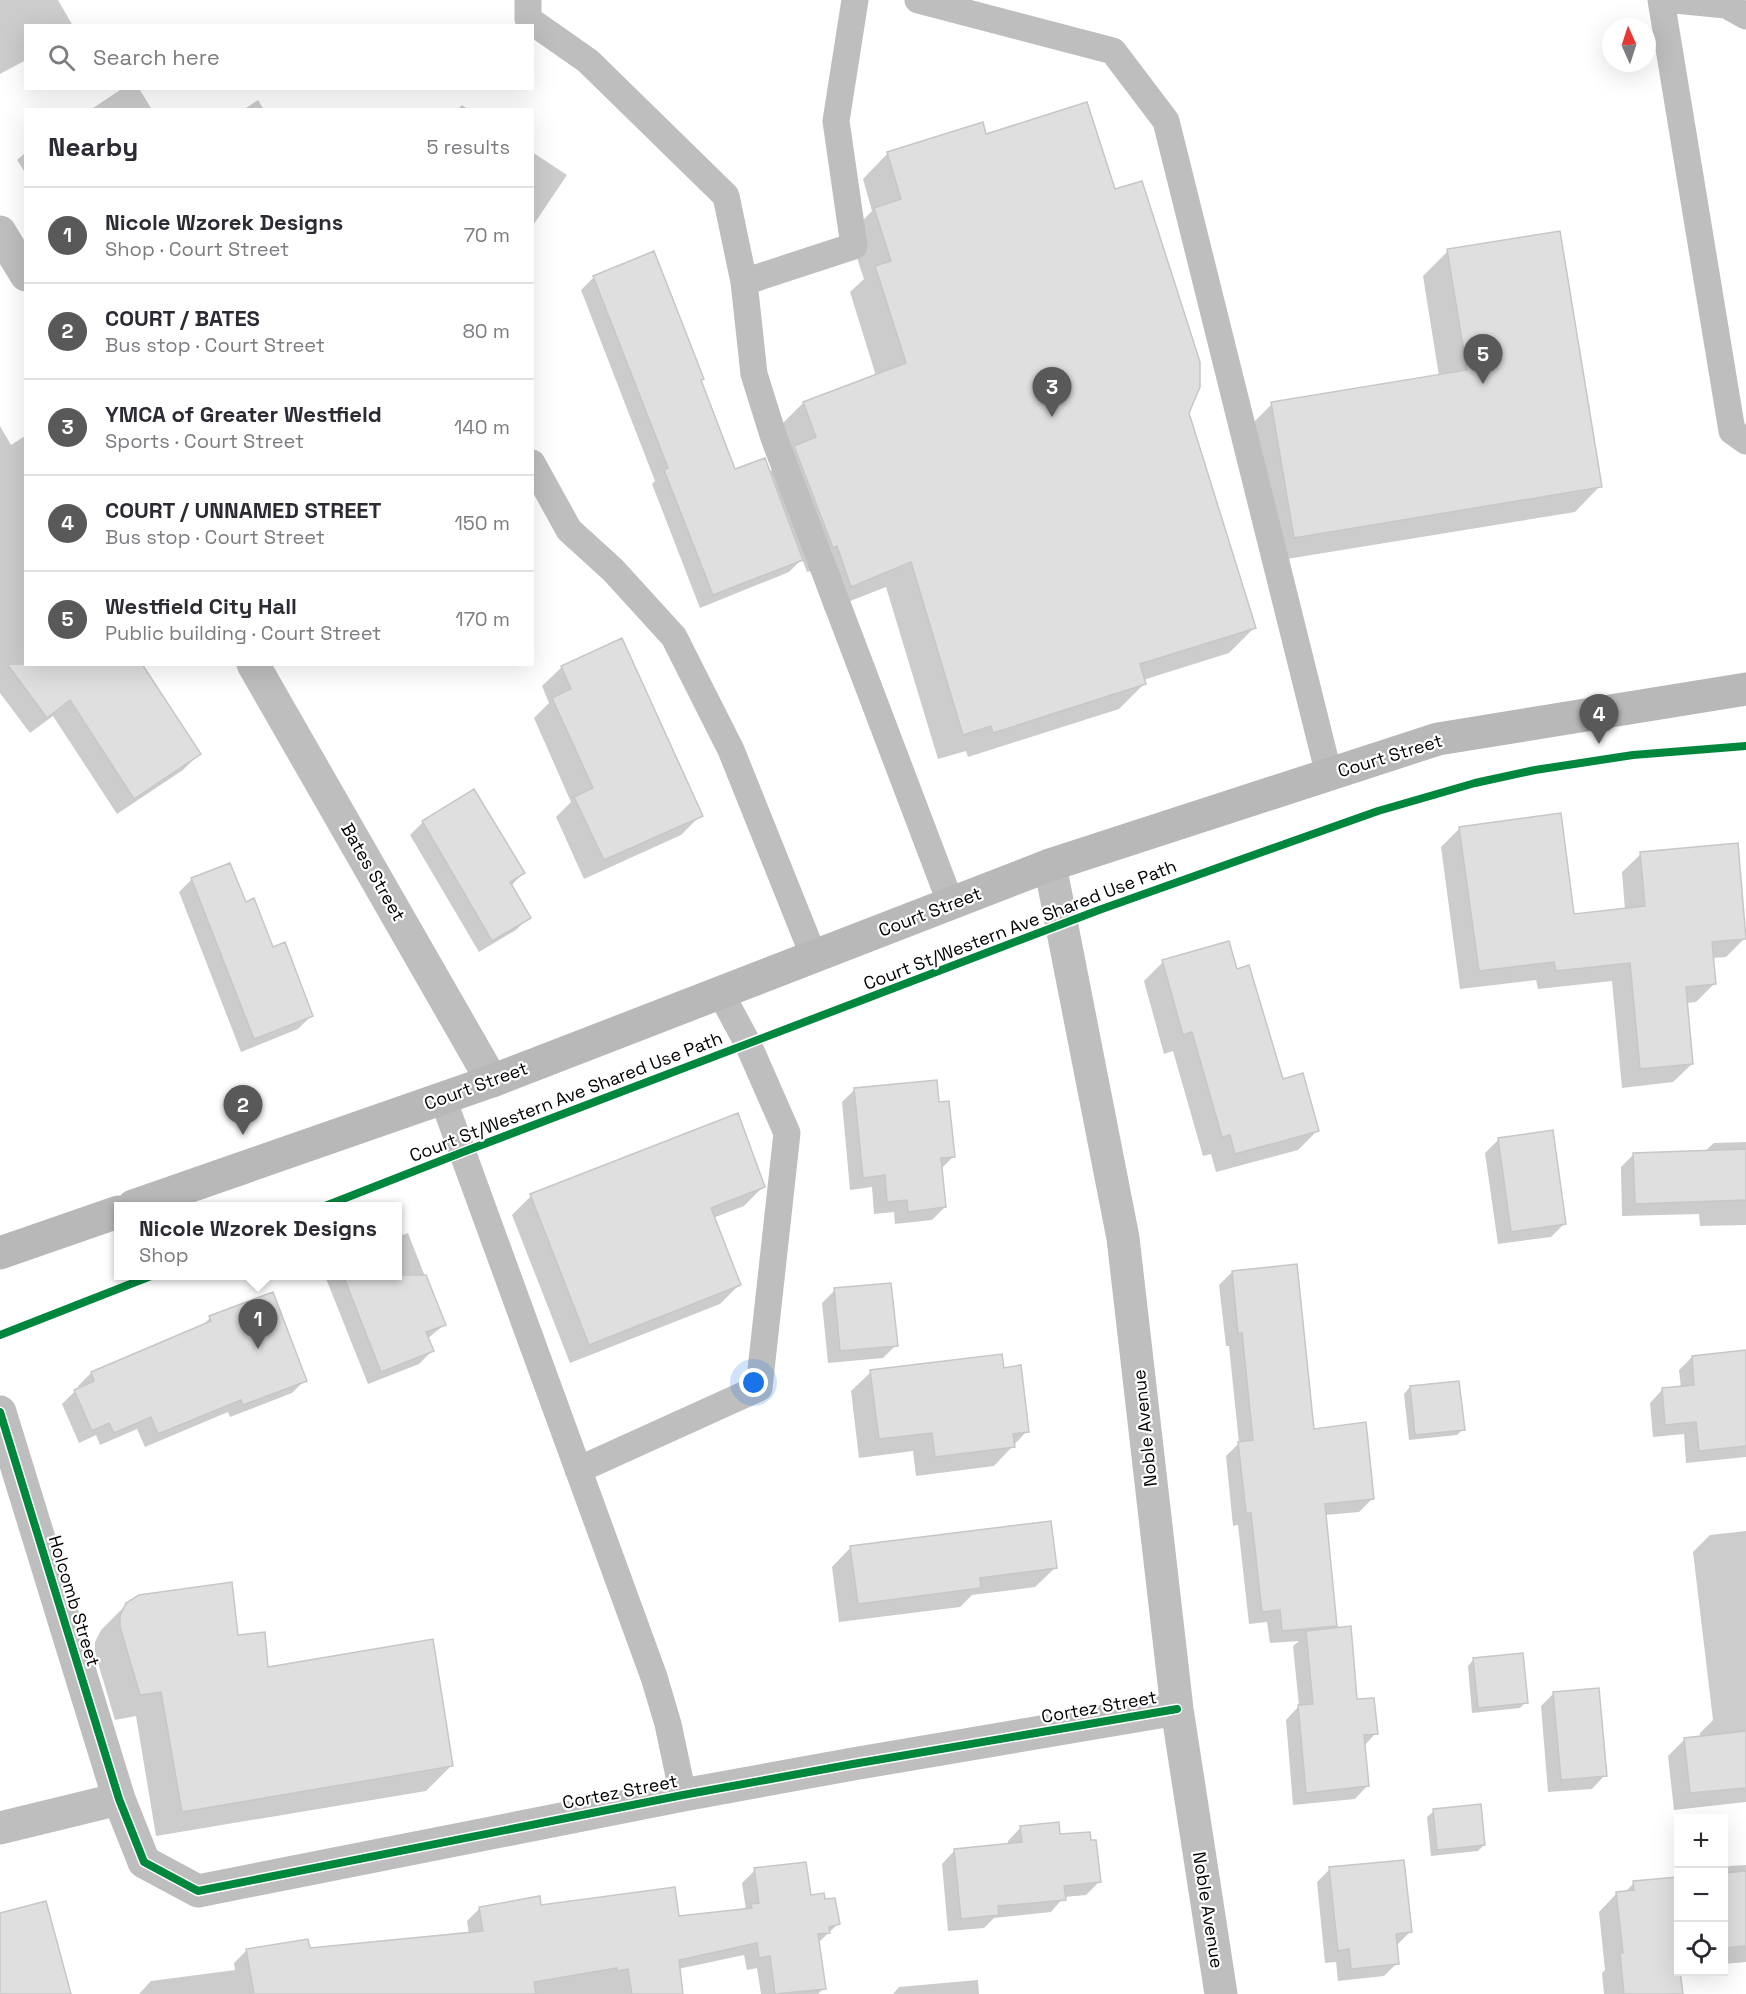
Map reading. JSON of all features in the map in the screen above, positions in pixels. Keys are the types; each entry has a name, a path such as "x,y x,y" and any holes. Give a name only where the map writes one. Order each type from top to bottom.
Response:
{"main road":[{"name":"Court Street","path":"145,1202 492,1081 1050,865 1438,739 1746,689"},
{"path":"0,1253 114,1213"}],"street":[{"path":"0,231 24,272"},
{"name":"Bates Street","path":"254,666 492,1081"},
{"name":"Noble Avenue","path":"1050,865 1124,1238 1177,1709 1221,1994"},
{"name":"Holcomb Street","path":"0,1413 119,1799"},
{"name":"Cortez Street","path":"119,1799 144,1862 198,1891 683,1795 1177,1709"},
{"path":"0,1828 119,1799"}],"lane":[{"path":"528,0 528,19 588,61 726,196 744,282 754,374 774,438 951,904"},
{"path":"744,282 854,246 836,122 855,0"},
{"path":"918,0 1113,51 1166,121 1329,775"},
{"path":"1661,0 1732,431 1746,441"},
{"path":"1676,0 1726,5 1746,16"},
{"path":"534,467 569,530 613,570 674,637 731,750 814,957"},
{"path":"578,1470 759,1388 787,1133 748,1044 720,992"},
{"path":"443,1099 654,1677 668,1724 683,1795"}],"building":[{"path":"1087,102 1115,189 1142,181 1200,362 1200,387 1189,413 1256,628 1140,664 1146,684 993,733 991,726 963,735 911,562 851,587 837,546 833,548 794,446 816,437 803,402 906,363 875,266 891,261 874,208 901,199 887,152 983,122 986,134"},
{"path":"1560,231 1602,487 1294,538 1271,402 1467,370 1447,249"},
{"path":"654,251 704,379 701,380 735,469 765,458 803,560 713,595 664,470 668,468 593,276"},
{"path":"622,638 703,816 604,860 574,797 593,788 552,698 571,689 561,666"},
{"path":"7,664 143,666 201,754 134,799 70,700 47,718"},
{"path":"474,789 525,873 510,882 531,918 492,941 422,821"},
{"path":"1561,813 1574,914 1645,906 1640,852 1738,843 1746,939 1712,942 1716,984 1686,987 1693,1064 1640,1069 1630,963 1556,971 1554,962 1479,971 1459,827"},
{"path":"230,863 246,902 254,898 273,947 285,942 313,1016 254,1039 191,878"},
{"path":"1229,941 1237,969 1249,965 1283,1079 1303,1073 1319,1131 1235,1154 1230,1135 1222,1137 1192,1032 1183,1035 1162,960"},
{"path":"937,1080 939,1102 949,1101 955,1157 941,1158 946,1207 908,1212 907,1200 887,1202 885,1175 863,1178 854,1088"},
{"path":"738,1113 765,1187 711,1208 741,1285 589,1345 530,1194"},
{"path":"1553,1130 1566,1224 1511,1232 1498,1138"},
{"path":"1746,1149 1746,1200 1635,1204 1633,1153"},
{"path":"1297,1264 1314,1429 1366,1422 1374,1499 1325,1504 1337,1626 1282,1631 1280,1610 1262,1612 1251,1513 1246,1513 1238,1442 1253,1440 1242,1333 1238,1333 1232,1271"},
{"path":"402,1275 426,1275 446,1325 426,1332 434,1351 381,1372 345,1280 402,1280"},
{"path":"891,1283 898,1346 840,1351 834,1288"},
{"path":"273,1292 307,1381 243,1405 241,1400 158,1434 151,1417 114,1433 109,1423 92,1431 74,1390 94,1381 91,1372 211,1321 209,1316"},
{"path":"1746,1350 1746,1446 1699,1451 1696,1422 1665,1425 1662,1388 1694,1385 1692,1356"},
{"path":"1002,1354 1004,1368 1021,1365 1029,1432 1013,1434 1015,1447 935,1457 932,1433 879,1439 870,1370"},
{"path":"1459,1381 1465,1430 1415,1435 1410,1386"},
{"path":"1051,1521 1057,1568 980,1578 981,1588 858,1604 850,1546"},
{"path":"232,1582 238,1635 265,1632 268,1667 433,1639 453,1766 182,1812 161,1692 140,1695 120,1627 120,1616 126,1603 139,1595"},
{"path":"1351,1626 1357,1699 1374,1698 1378,1734 1364,1735 1369,1786 1306,1793 1298,1705 1313,1704 1306,1631"},
{"path":"1523,1653 1528,1703 1478,1708 1473,1658"},
{"path":"1599,1688 1607,1776 1561,1780 1553,1692"},
{"path":"1746,1731 1746,1788 1690,1793 1684,1738"},
{"path":"1481,1804 1485,1845 1437,1850 1433,1809"},
{"path":"1059,1822 1060,1834 1090,1832 1091,1840 1096,1840 1101,1882 1064,1886 1066,1900 998,1906 999,1915 961,1919 954,1849 1022,1842 1020,1826"},
{"path":"1404,1860 1412,1932 1396,1934 1399,1964 1351,1969 1349,1949 1338,1951 1329,1867"},
{"path":"806,1862 811,1895 824,1893 825,1899 835,1898 840,1924 829,1927 830,1933 818,1934 826,1989 775,1994 770,1956 759,1958 757,1943 679,1960 683,1994 632,1994 628,1969 617,1971 617,1968 534,1982 536,1994 254,1994 246,1949 308,1939 310,1948 483,1931 479,1907 540,1896 541,1905 675,1887 679,1916 752,1908 751,1904 759,1903 754,1868"},
{"path":"1746,1871 1746,1946 1728,1948 1728,1873"},
{"path":"1674,1877 1674,1976 1681,1976 1683,1994 1624,1994 1620,1953 1623,1953 1616,1892 1634,1890 1633,1881"},
{"path":"46,1901 71,1994 0,1994 0,1913"}],"cycle path":[{"name":"Court St/Western Ave Shared Use Path","path":"335,1202 1099,910 1378,811 1475,783 1535,770 1633,755 1746,746"},
{"path":"0,1335 141,1280"},
{"path":"0,1412 119,1799 144,1862 198,1891 683,1795 1177,1709"}],"place":[{"name":"Westfield City Hall","path":"1483,384"},
{"name":"YMCA of Greater Westfield","path":"1052,417"},
{"name":"COURT / UNNAMED STREET","path":"1599,744"},
{"name":"COURT / BATES","path":"243,1135"},
{"name":"Nicole Wzorek Designs","path":"258,1349"}]}
